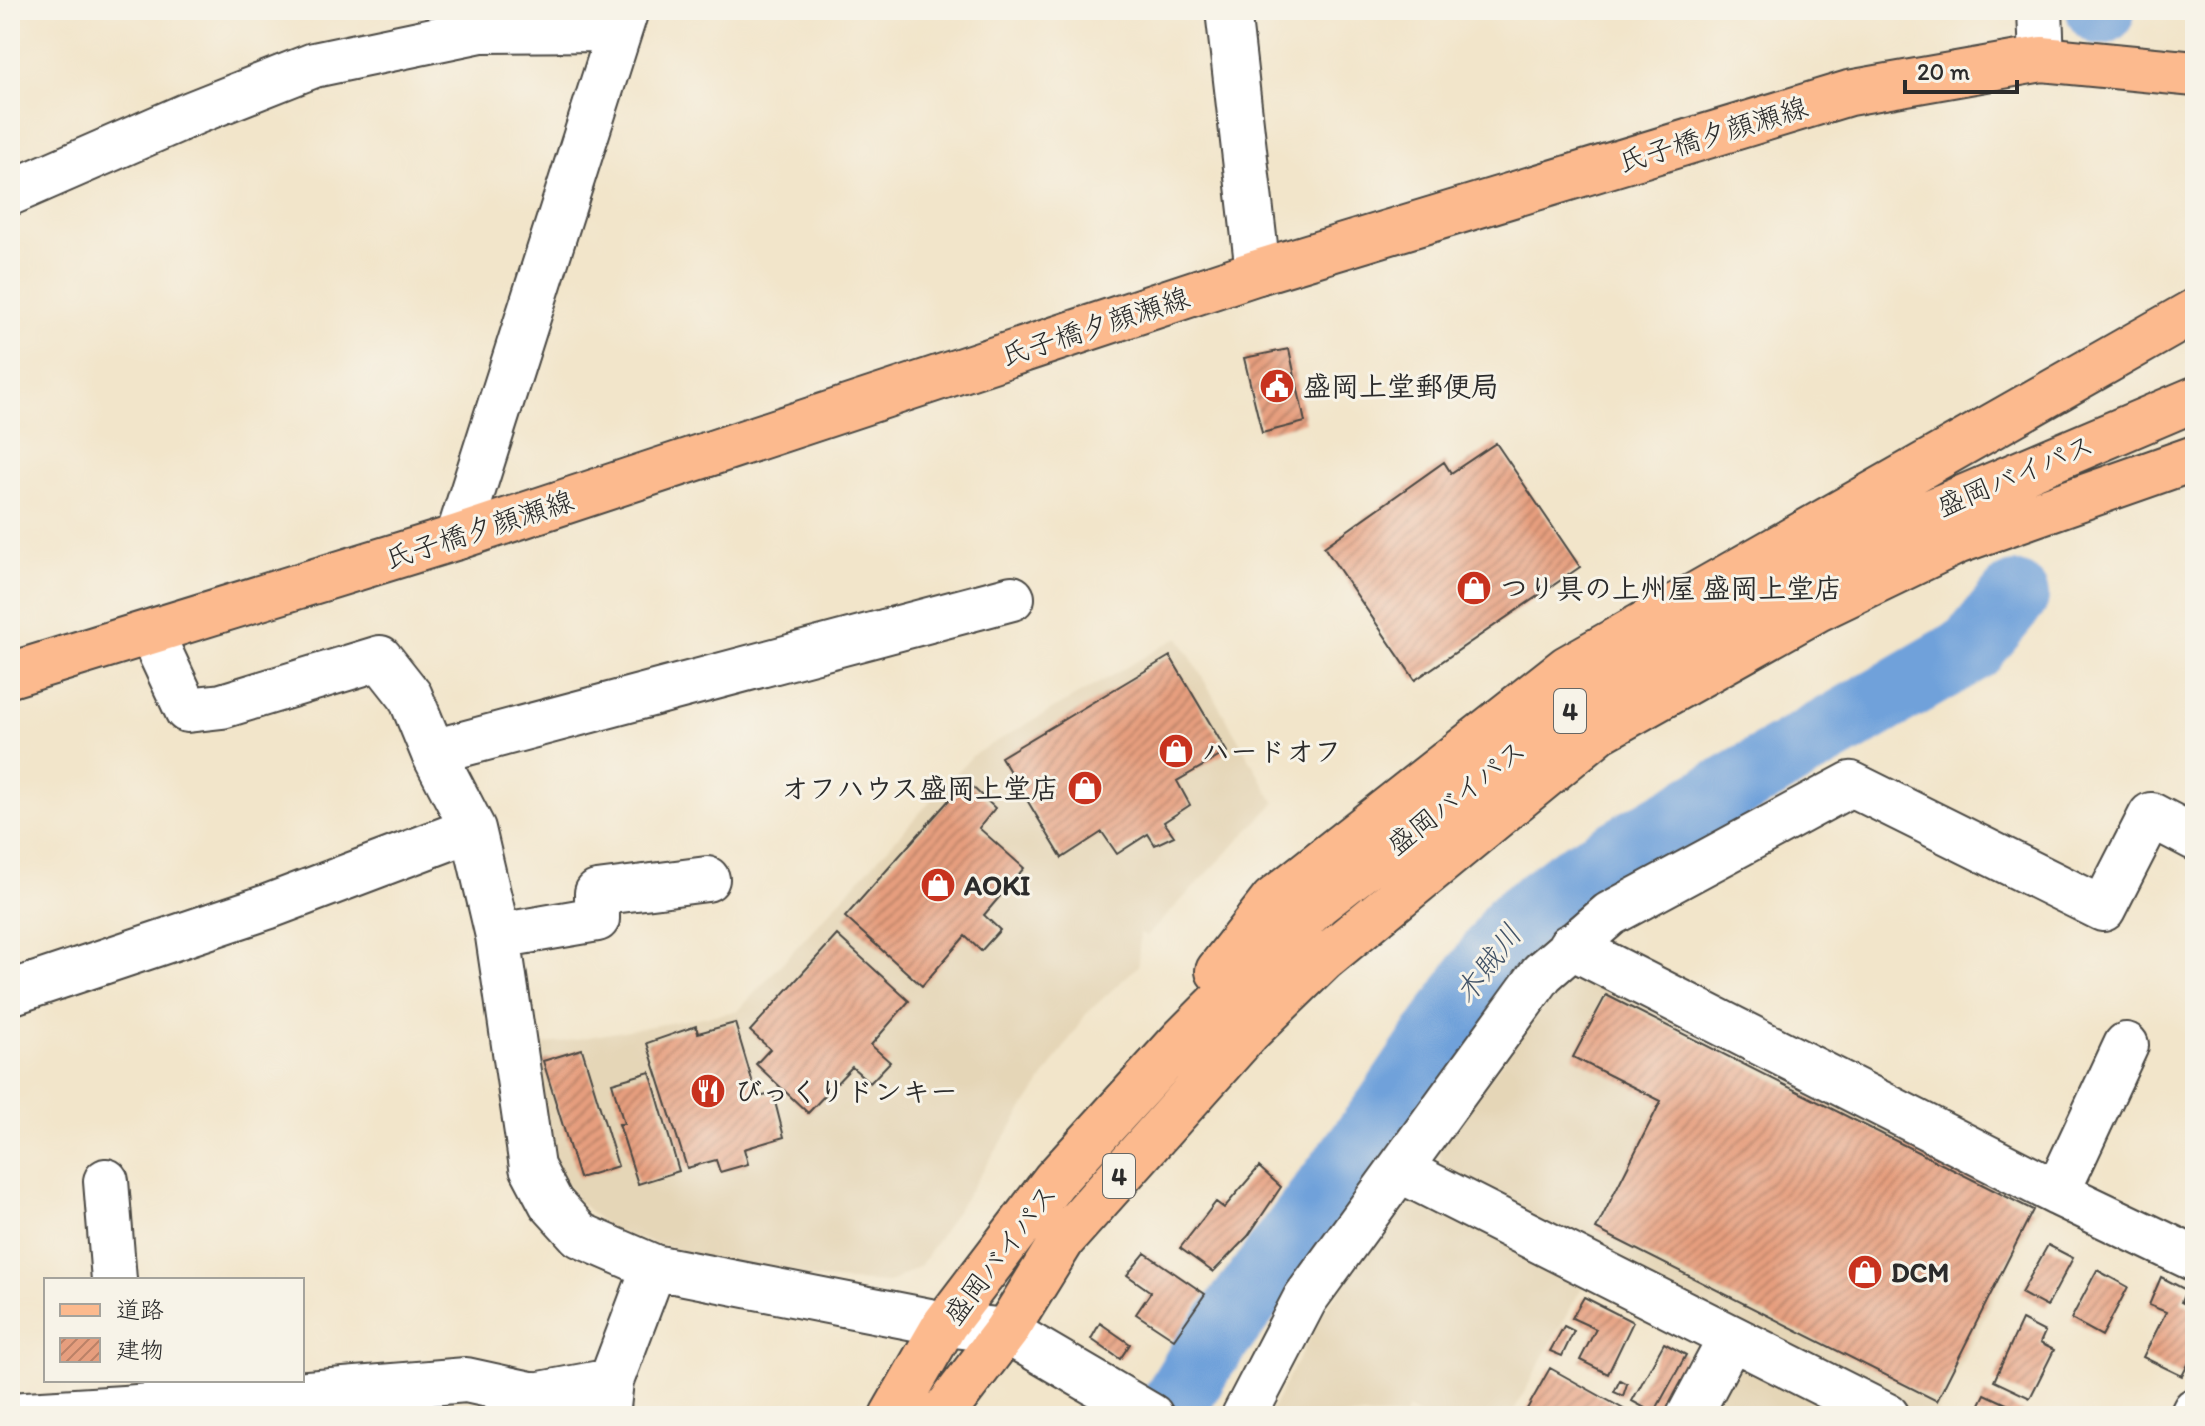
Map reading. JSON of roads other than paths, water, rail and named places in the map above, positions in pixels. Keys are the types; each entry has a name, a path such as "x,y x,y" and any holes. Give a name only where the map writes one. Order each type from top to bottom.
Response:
{"main road":[{"name":"氏子橋夕顔瀬線","path":"10,675 458,537 1258,272 1849,93 2042,59 2195,74"},
{"path":"1054,1181 1273,900 1567,668 2189,313"},
{"name":"盛岡バイパス","path":"892,1416 945,1324 1054,1181 1183,1039 1318,904 1628,668 1920,516 2195,399"},
{"name":"盛岡バイパス","path":"941,1416 1006,1331 1063,1239 1248,1032 1323,959 1600,731 1816,610 1959,541 2195,458"}],"street":[{"path":"1228,10 1258,272"},
{"path":"2040,10 2042,59"},
{"path":"10,193 193,113 314,65 481,30 623,20 458,537"},
{"path":"433,752 1012,598"},
{"path":"151,633 187,710 222,706 380,658 410,696 433,752 473,829 498,936 532,1167 551,1203 580,1235 654,1267 945,1324 1006,1331 1144,1412"},
{"path":"1244,1416 1305,1299 1542,973 1610,914 1851,784 2103,909 2151,815 2195,838"},
{"path":"10,993 267,907 473,829"},
{"path":"498,936 597,919 597,893 707,879"},
{"path":"1570,946 2057,1193 2195,1259"},
{"path":"2057,1193 2126,1045"},
{"path":"1400,1170 1887,1416"},
{"path":"114,1278 115,1188 131,1278"},
{"path":"10,1415 132,1394 466,1380 535,1395 609,1399 654,1267"},
{"path":"1689,1416 1731,1338"},
{"path":"2192,1416 2195,1410"}],"waterway":[{"name":"木賊川","path":"1167,1416 1201,1360 1388,1109 1514,923 1570,881 1972,648 2015,596"}],"place":[{"name":"盛岡上堂郵便局","path":"1277,386"},
{"name":"つり具の上州屋 盛岡上堂店","path":"1474,588"},
{"name":"ハードオフ","path":"1176,751"},
{"name":"オフハウス盛岡上堂店","path":"1085,788"},
{"name":"AOKI","path":"938,885"},
{"name":"びっくりドンキー","path":"708,1091"},
{"name":"DCM","path":"1865,1272"}]}
